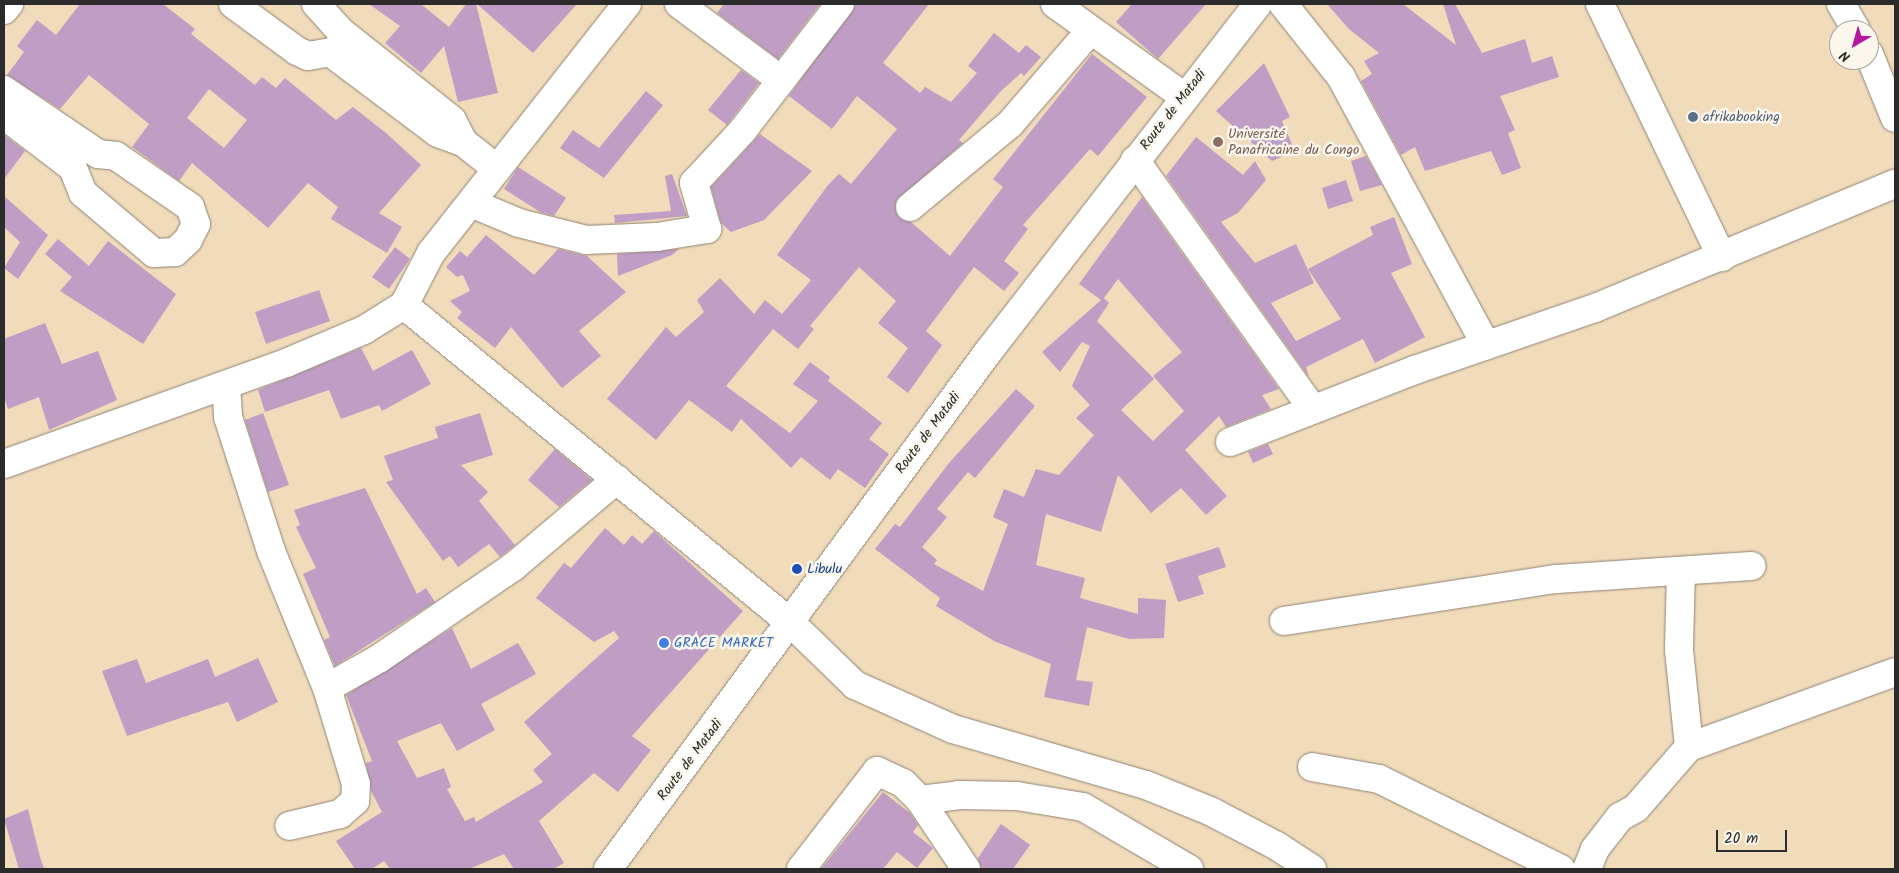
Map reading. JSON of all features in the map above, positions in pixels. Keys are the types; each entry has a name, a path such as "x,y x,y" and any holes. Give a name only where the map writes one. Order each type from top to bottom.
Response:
{"main road":[{"path":"4,10 9,4"},
{"path":"233,4 297,51 308,56 330,52 347,52"},
{"path":"316,4 347,52 438,133 463,142 496,168"},
{"path":"4,464 226,386 364,330 404,305 431,253 627,4"},
{"path":"679,4 782,80"},
{"path":"471,203 519,223 586,240 658,237 707,229 694,183 782,80 840,4"},
{"path":"1055,4 1182,96"},
{"name":"Route de Matadi","path":"608,869 792,624 893,480 1182,96 1258,4"},
{"path":"1283,4 1341,76 1486,344"},
{"path":"1600,4 1722,257"},
{"path":"1841,4 1850,20"},
{"path":"910,207 1010,124 1090,31"},
{"path":"1876,70 1895,118"},
{"path":"4,90 81,158 4,115"},
{"path":"1134,160 1312,408"},
{"path":"1230,442 1312,408 1486,344 1595,308 1895,184"},
{"path":"404,305 792,624 855,684 953,729 1154,788 1277,846 1312,869"},
{"path":"226,386 228,417 268,542 327,688 356,784 355,801 340,814 289,826"},
{"path":"327,688 380,658 513,567 617,479"},
{"path":"1284,621 1556,579 1752,566"},
{"path":"1681,571 1679,650 1689,747"},
{"path":"1587,869 1596,849 1620,817 1636,808 1689,747 1895,672"},
{"path":"1312,767 1388,783 1561,869"},
{"path":"801,869 877,771 903,783 920,800 966,869"},
{"path":"920,800 958,794 1017,796 1083,808 1189,869"}],"building":[{"path":"80,4 163,4 195,29 191,34 255,85 262,77 276,88 285,78 336,120 353,107 386,133 421,165 379,213 402,227 387,253 331,219 338,207 308,183 268,228 192,163 179,181 132,147 149,124 89,75 60,109 7,75 24,52 17,46 37,20 56,35","holes":["209,89 247,120 224,148 187,118"]},
{"path":"369,4 421,4 449,27 466,4 476,4 498,93 458,102 444,46 421,73 385,43 400,26"},
{"path":"477,4 577,4 533,53"},
{"path":"724,4 820,4 778,59 717,13"},
{"path":"855,4 929,4 883,63 920,93 925,87 951,102 977,73 968,66 994,33 1019,53 1026,45 1041,57 1024,76 1021,73 1000,92 959,140 963,143 896,201 898,217 911,222 950,256 1003,187 993,179 1092,54 1147,97 1098,156 1090,149 1023,225 1028,229 1004,261 1019,273 1004,291 974,267 926,331 942,345 908,393 887,377 908,348 878,323 896,301 859,267 810,326 814,329 798,349 773,329 726,386 790,433 818,401 793,384 810,362 830,377 828,381 882,423 869,439 889,454 865,488 838,469 830,480 801,457 791,468 741,419 732,432 689,400 656,440 607,399 666,327 676,337 704,312 697,300 720,278 754,314 765,300 782,314 811,280 777,255 828,185 839,174 851,184 897,129 857,96 832,129 789,96"},
{"path":"1132,4 1206,4 1158,59 1116,22"},
{"path":"1327,4 1403,4 1456,45 1443,4 1455,4 1482,53 1525,39 1532,63 1552,56 1559,77 1500,96 1515,130 1508,133 1521,168 1502,175 1491,151 1425,171 1415,147 1401,155 1361,81 1372,74 1364,61 1379,53 1349,29"},
{"path":"1264,63 1290,117 1282,121 1295,151 1272,161 1216,111"},
{"path":"741,70 759,83 727,125 708,110"},
{"path":"646,91 663,105 604,178 560,148 573,130 599,148"},
{"path":"760,134 812,171 764,220 731,232 721,223 711,187"},
{"path":"4,135 25,151 4,179"},
{"path":"1196,137 1243,175 1255,161 1266,180 1238,213 1221,222 1255,263 1296,244 1314,283 1271,303 1296,341 1341,319 1308,269 1373,235 1370,227 1394,217 1412,264 1391,273 1425,337 1375,363 1363,339 1306,367 1309,377 1166,176"},
{"path":"1366,156 1382,185 1360,191 1351,161"},
{"path":"518,167 566,198 554,216 540,212 504,189"},
{"path":"672,174 687,216 615,223 614,215 671,211 665,176"},
{"path":"1346,180 1353,201 1328,209 1322,188"},
{"path":"4,196 48,235 18,279 4,268 20,242 4,227"},
{"path":"1142,197 1279,389 1262,395 1271,409 1226,427 1219,416 1185,450 1227,496 1206,515 1181,488 1151,513 1118,475 1101,532 1046,514 1036,565 1085,578 1080,598 1138,614 1138,598 1166,600 1164,638 1129,639 1087,627 1076,680 1093,682 1089,706 1044,697 1051,664 994,641 936,606 940,598 875,549 895,524 900,527 949,463 1016,389 1035,406 975,478 968,472 937,509 947,517 922,547 937,560 934,564 983,591 1008,524 993,517 1004,489 1024,497 1036,469 1059,475 1094,435 1076,418 1090,405 1072,386 1090,346 1082,342 1060,372 1042,352 1101,300 1079,284","holes":["1118,279 1182,352 1153,376 1184,411 1153,441 1121,410 1154,379 1097,321 1109,303 1104,298"]},
{"path":"486,235 534,275 558,249 587,256 626,292 579,331 601,356 562,388 511,327 495,348 457,318 462,312 450,301 470,291 463,275 457,277 446,267 460,251 467,257"},
{"path":"58,239 89,266 108,241 176,294 143,344 60,291 72,277 45,254"},
{"path":"395,247 410,259 389,289 372,277"},
{"path":"679,249 672,255 618,276 617,254"},
{"path":"319,290 330,321 266,344 255,312"},
{"path":"45,323 62,364 98,351 117,400 49,430 39,397 8,409 4,396 4,339"},
{"path":"361,348 373,371 412,350 431,384 382,411 379,405 341,419 329,390 265,412 258,390"},
{"path":"263,413 289,485 268,492 245,420"},
{"path":"480,413 493,455 461,465 488,492 479,501 515,545 500,557 489,544 458,567 450,556 443,561 386,482 393,480 384,456 438,438 435,427"},
{"path":"1268,444 1273,454 1253,463 1248,452"},
{"path":"555,449 592,480 559,507 528,480"},
{"path":"365,488 417,594 426,588 435,602 335,666 324,640 330,637 303,574 316,568 296,527 300,525 294,510"},
{"path":"605,528 624,545 632,535 642,544 654,531 743,611 632,736 651,750 618,792 594,773 539,821 564,863 553,869 514,869 504,854 469,869 390,869 384,861 372,869 355,869 336,841 382,812 371,791 366,763 372,761 346,695 452,628 471,669 518,643 536,674 481,704 495,730 457,751 441,723 397,741 417,778 444,768 451,787 447,789 465,821 474,817 476,822 543,782 533,770 552,754 524,722 619,638 614,631 594,642 536,598 564,563 571,568"},
{"path":"1219,547 1226,567 1198,576 1204,594 1178,602 1165,564"},
{"path":"258,658 278,702 237,722 228,702 127,736 102,671 137,659 146,683 208,659 215,677"},
{"path":"883,792 910,813 918,825 913,832 933,848 917,868 897,852 883,869 821,869"},
{"path":"28,809 44,869 19,869 4,819"},
{"path":"1001,824 1030,845 1013,869 981,869 978,858"}],"place":[{"name":"afrikabooking","path":"1693,117"},
{"name":"Université Panafricaine du Congo","path":"1218,142"},
{"name":"Libulu","path":"797,569"},
{"name":"GRACE MARKET","path":"664,643"}]}
